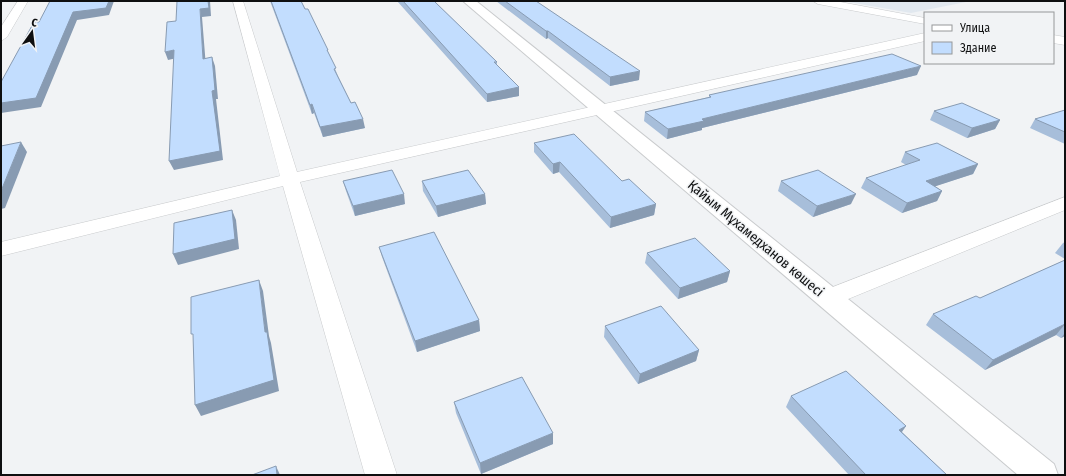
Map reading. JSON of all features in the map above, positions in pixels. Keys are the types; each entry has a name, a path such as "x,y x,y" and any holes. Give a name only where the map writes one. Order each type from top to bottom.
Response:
{"street":[{"path":"8,3 23,1"},
{"path":"1,37 23,1"},
{"path":"238,1 290,179 381,475"},
{"name":"Қайым Мұхамедханов көшесі","path":"469,1 1042,475"},
{"path":"818,1 924,21"},
{"path":"1,249 290,179 924,37"},
{"path":"1054,39 1065,40"},
{"path":"828,298 1065,203"}],"shaded area":[{"path":"843,1 971,1 911,13"}],"building":[{"path":"50,1 109,1 106,8 73,12 36,98 1,103 1,82 34,22 39,22"},
{"path":"177,1 208,1 209,8 200,9 203,59 212,57 215,90 212,91 220,151 169,161 174,50 165,52 167,22 176,21"},
{"path":"271,1 301,1 305,9 308,9 336,68 334,69 351,103 355,102 363,119 320,127 312,104 310,105"},
{"path":"403,1 434,1 497,62 494,62 519,87 487,94"},
{"path":"505,1 536,1 640,71 610,77"},
{"path":"892,54 921,66 702,119 704,121 668,129 645,112 711,97 709,95"},
{"path":"962,103 1000,120 972,128 934,111"},
{"path":"1065,110 1065,132 1035,119"},
{"path":"574,134 622,181 629,179 656,204 611,217 560,162 553,164 534,143"},
{"path":"21,142 1,191 1,146"},
{"path":"937,143 978,164 926,181 942,191 907,203 866,178 920,160 905,152"},
{"path":"392,170 404,194 353,206 343,181"},
{"path":"468,170 485,194 436,206 422,181"},
{"path":"818,170 856,194 817,206 781,181"},
{"path":"232,210 235,239 173,254 174,223"},
{"path":"434,232 479,320 415,341 379,247"},
{"path":"695,238 730,271 680,288 647,253"},
{"path":"1065,260 1065,324 993,360 933,314 976,296 980,298"},
{"path":"259,280 265,332 267,332 274,380 195,405 193,334 191,334 191,297"},
{"path":"661,306 699,350 640,374 605,326"},
{"path":"846,371 906,426 899,430 947,475 866,475 791,396"},
{"path":"522,377 553,433 480,463 454,402"},
{"path":"276,466 277,475 252,475"}]}
